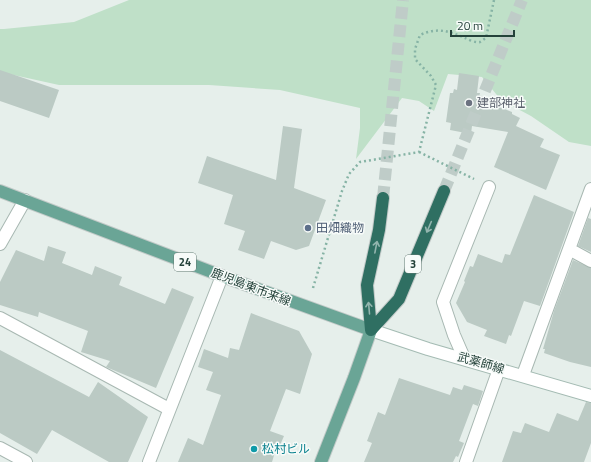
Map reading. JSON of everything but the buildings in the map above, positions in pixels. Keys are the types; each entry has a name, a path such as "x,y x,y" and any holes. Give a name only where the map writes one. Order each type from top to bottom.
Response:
{"highway":[{"name":"3","path":"371,330 398,299 444,192"},
{"path":"371,330 367,285 378,237 383,198"}],"main road":[{"name":"鹿児島東市来線","path":"0,191 222,276 371,330"},
{"path":"321,462 371,330"}],"street":[{"path":"464,358 454,335 444,302 489,187"},
{"path":"523,375 591,189"},
{"path":"0,244 25,200"},
{"path":"569,249 591,261"},
{"path":"149,462 222,276"},
{"path":"0,318 169,409"},
{"name":"武薬師線","path":"371,330 591,396"},
{"path":"466,462 499,368"},
{"path":"0,448 26,462"}],"path":[{"path":"419,152 436,85 431,76 415,59 415,49 420,35 430,30 441,30 453,33 471,41 480,42 486,38 494,0"},
{"path":"313,288 348,174 360,162 419,152 489,187"}],"green space":[{"path":"129,0 591,0 591,146 569,142 531,116 501,100 482,77 448,74 434,111 419,101 402,98 356,159 360,128 360,108 280,90 209,85 59,85 0,72 0,29 74,22"}],"tunnel":[{"path":"383,198 403,0"},
{"path":"444,191 522,0"}],"place":[{"name":"建部神社","path":"469,103"},
{"name":"田畑織物","path":"308,228"},
{"name":"松村ビル","path":"254,449"}]}
